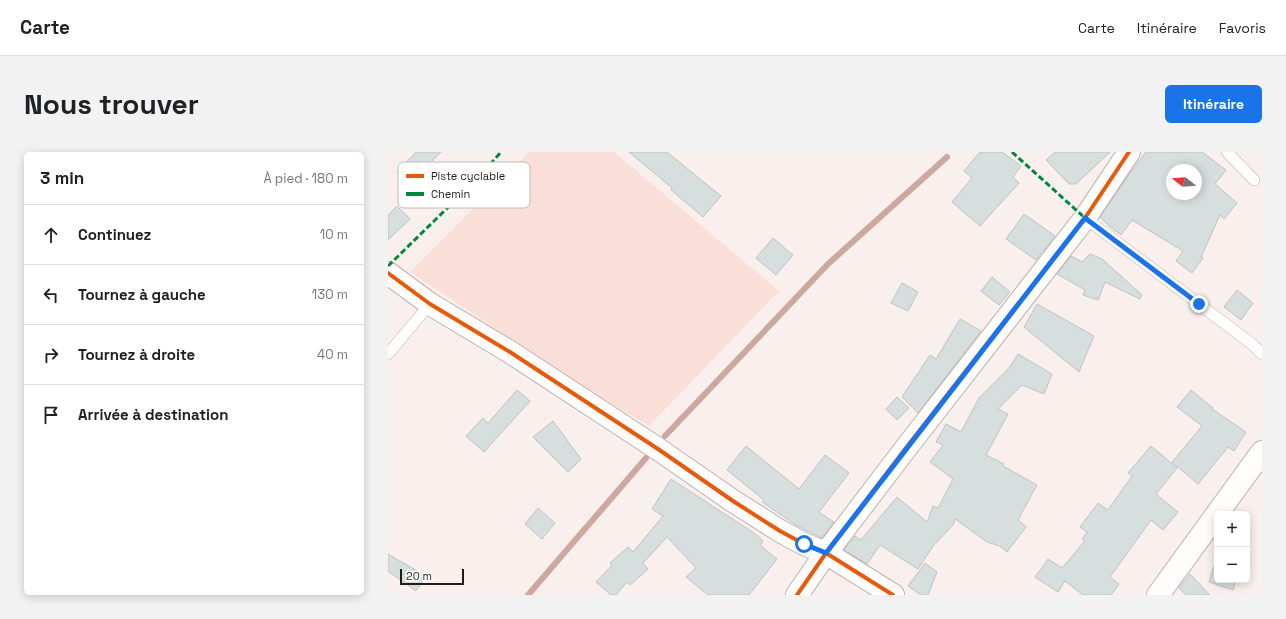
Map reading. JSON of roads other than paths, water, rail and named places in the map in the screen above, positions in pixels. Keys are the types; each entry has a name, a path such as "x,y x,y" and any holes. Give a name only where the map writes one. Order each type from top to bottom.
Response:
{"street":[{"path":"797,595 826,553 1085,218 1129,152"},
{"path":"388,273 430,304 510,352 780,531 804,544 826,553 893,595"},
{"path":"1158,595 1262,453"}],"lane":[{"path":"1227,152 1254,180"},
{"path":"1085,218 1252,344 1262,354"},
{"path":"388,354 430,304"}],"waterway":[{"path":"665,436 828,264 947,157"},
{"path":"528,595 646,458"}]}
